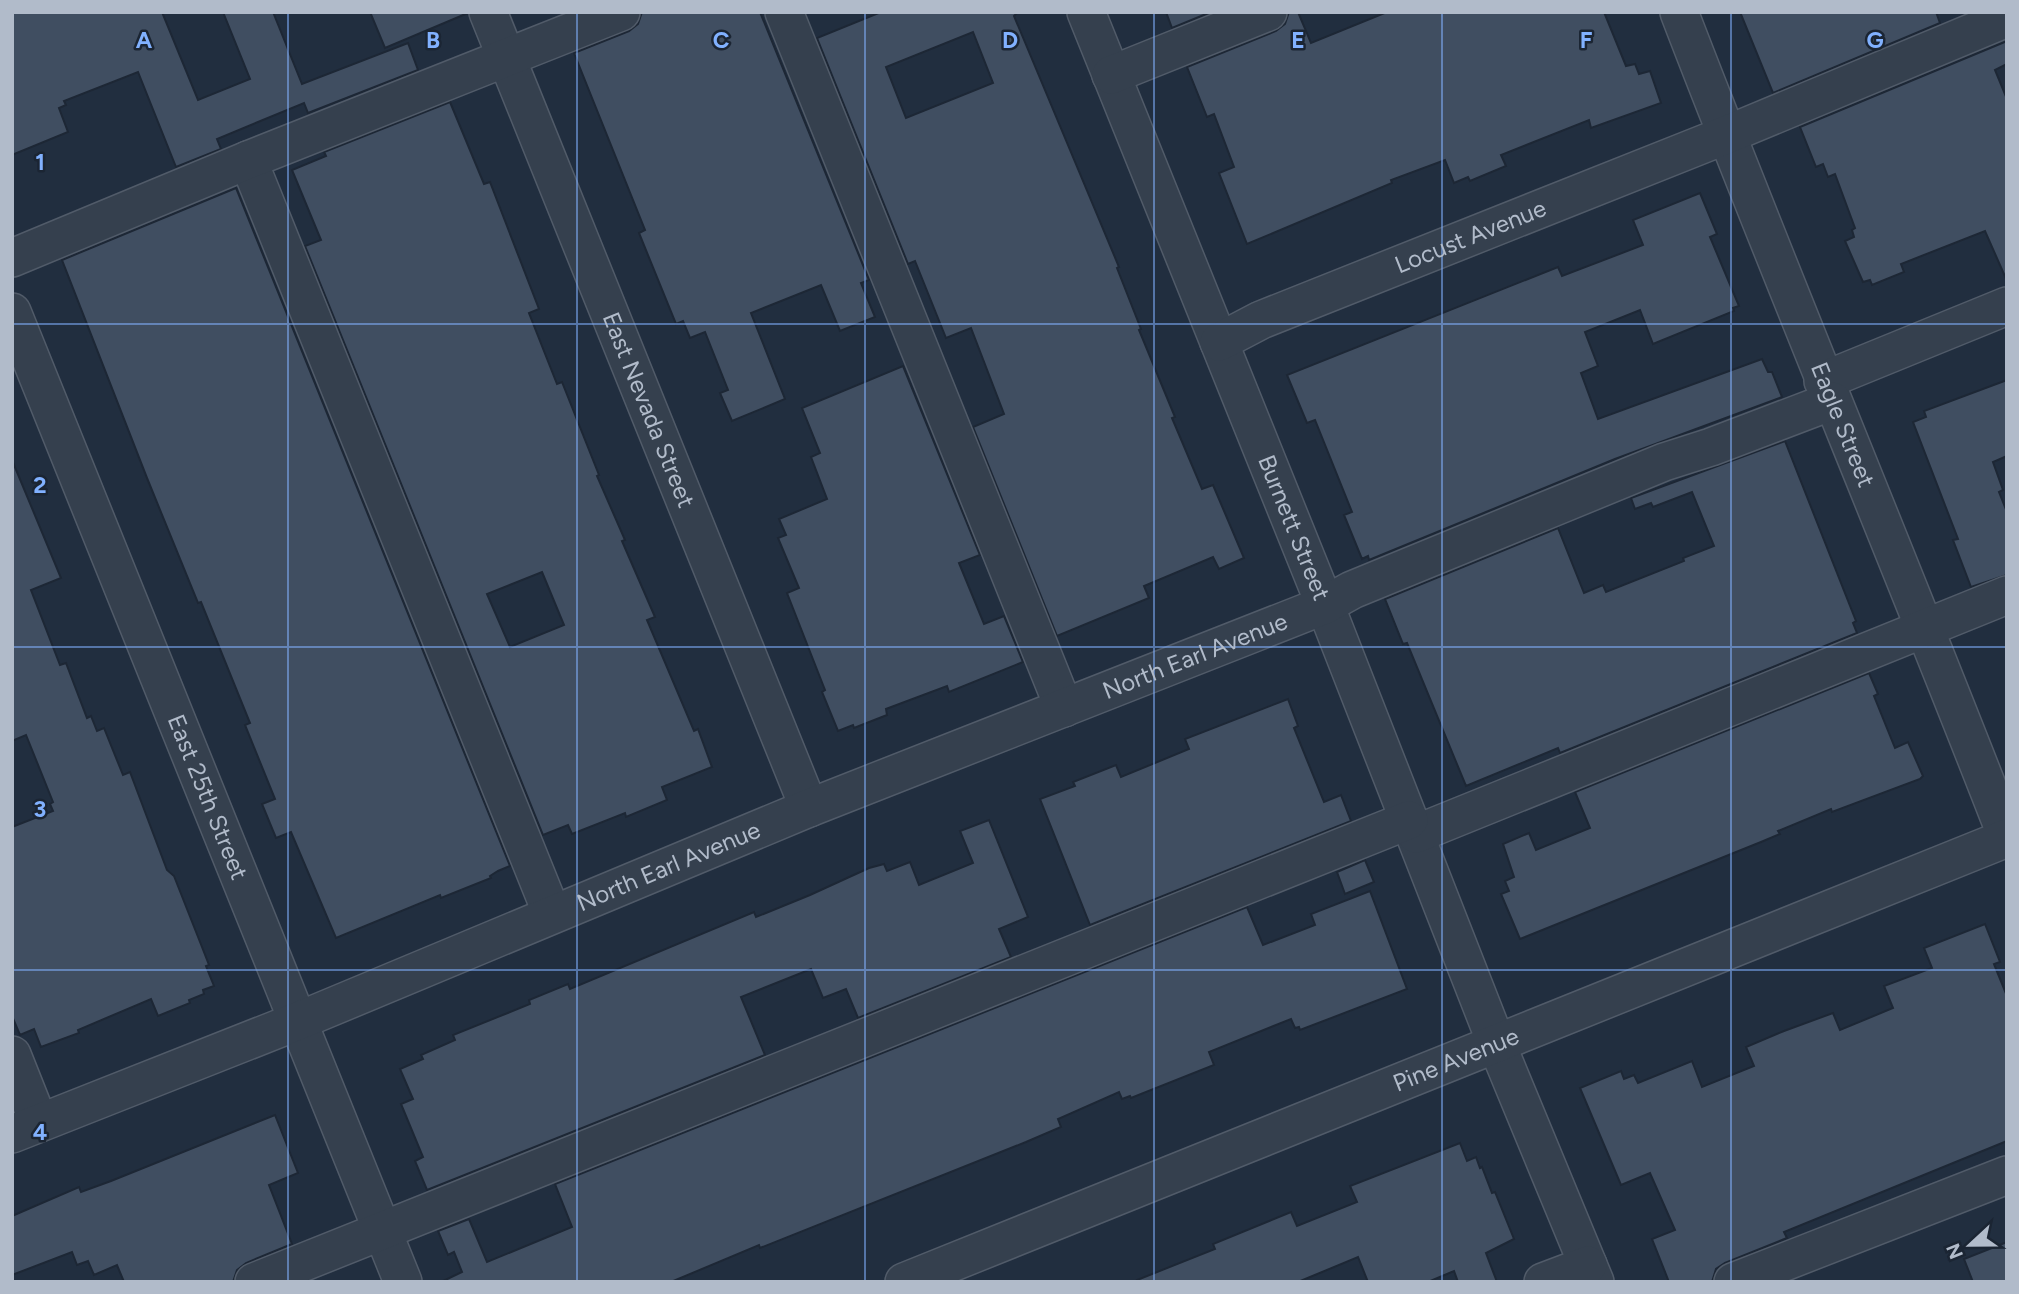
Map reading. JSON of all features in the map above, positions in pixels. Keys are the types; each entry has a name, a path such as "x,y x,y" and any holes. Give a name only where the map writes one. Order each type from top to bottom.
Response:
{"street":[{"name":"East Nevada Street","path":"488,12 809,808"},
{"path":"12,258 248,160 621,12"},
{"path":"784,12 1064,708"},
{"name":"Burnett Street","path":"1086,12 1325,605 1497,1045 1591,1273"},
{"path":"1111,75 1268,12"},
{"name":"Eagle Street","path":"1679,12 1828,391 1926,628 2007,838"},
{"name":"Locust Avenue","path":"1219,342 1261,320 1726,135 2007,19"},
{"path":"248,160 552,914"},
{"path":"1828,391 2007,306"},
{"name":"East 25th Street","path":"12,312 402,1282"},
{"name":"North Earl Avenue","path":"26,1129 298,1021 809,808 1325,605 1353,590 1664,462 1711,447 1828,391"},
{"path":"254,1282 2007,595"},
{"name":"Pine Avenue","path":"904,1282 2007,838"},
{"path":"12,1055 26,1129"},
{"path":"1733,1282 2007,1175"},
{"path":"1543,1282 1591,1273"}],"building":[{"path":"12,12 162,12 198,100 250,79 223,12 273,12 302,84 408,43 418,70 308,113 304,103 217,139 221,149 176,167 138,72 64,101 66,105 59,108 68,132 12,155"},
{"path":"370,12 468,12 468,13 385,48"},
{"path":"642,12 760,12 869,280 861,283 875,317 840,331 821,285 751,313 785,399 732,421 720,393 728,390 705,332 690,338 683,321 676,324 639,233 645,230 574,53 629,31 638,24"},
{"path":"881,12 1018,12 1014,16 1119,267 1117,268 1141,329 1139,330 1175,417 1172,418 1202,489 1213,485 1244,558 1219,569 1213,557 1144,586 1149,598 1057,636 973,427 1004,414 971,328 946,338 915,261 908,264 817,38","holes":["973,32 993,83 906,118 886,67"]},
{"path":"1166,12 1211,12 1172,28"},
{"path":"1289,12 1298,12 1311,43 1387,12 1604,12 1626,66 1635,64 1639,74 1650,71 1661,103 1591,128 1589,120 1501,155 1506,166 1470,181 1468,177 1454,183 1445,160 1391,180 1392,183 1247,244 1219,173 1234,167 1214,114 1207,117 1187,67 1276,31 1285,24"},
{"path":"1740,12 1936,12 1940,23 1773,93"},
{"path":"2007,41 2007,64 1995,70 2007,99 2007,281 1985,231 1901,264 1904,272 1872,285 1870,280 1863,282 1845,241 1854,237 1852,230 1855,228 1835,174 1828,177 1823,164 1816,167 1800,127"},
{"path":"450,102 484,184 490,182 539,309 529,313 557,384 562,382 599,475 597,476 625,540 622,541 655,617 647,620 694,731 698,729 712,767 662,787 667,800 626,817 625,813 572,834 568,825 543,835 305,246 321,240 292,170 326,156 324,152","holes":["542,572 564,625 510,647 487,594"]},
{"path":"236,188 510,866 490,876 491,878 441,898 440,895 336,938 291,832 276,838 262,804 275,799 245,725 250,723 147,478 62,260"},
{"path":"1700,193 1717,234 1710,237 1739,306 1733,308 1734,311 1653,344 1640,310 1585,332 1598,366 1581,373 1598,419 1762,359 1768,372 1772,372 1782,397 1615,459 1369,560 1368,556 1362,559 1344,515 1352,512 1315,420 1307,423 1287,375 1558,267 1562,276 1643,245 1633,220"},
{"path":"903,366 980,555 959,563 984,624 1004,616 1023,662 949,692 947,686 886,709 887,715 854,728 853,725 838,731 787,593 799,588 778,538 786,535 779,519 827,499 811,457 820,453 802,408"},
{"path":"2007,380 2007,456 1993,462 2003,490 1999,492 2007,512 2007,575 1971,587 1953,540 1958,539 1913,422 1926,417 1924,411"},
{"path":"1785,441 1856,621 1853,623 1857,633 1560,753 1558,748 1466,786 1407,643 1403,644 1385,599 1558,528 1584,593 1603,585 1606,592 1714,546 1692,492 1653,507 1651,503 1635,509 1631,498"},
{"path":"12,460 61,578 31,590 60,665 66,663 87,718 91,716 97,731 104,728 123,775 130,772 167,870 174,876 202,947 214,986 203,990 204,994 189,1000 190,1003 158,1016 151,999 78,1030 79,1033 41,1047 34,1029 20,1035 12,1016 12,827 53,811 50,804 53,802 26,735 12,741"},
{"path":"1869,673 1878,694 1874,696 1895,748 1908,742 1923,776 1920,779 1832,812 1831,809 1778,831 1780,834 1761,842 1520,939 1501,894 1509,891 1505,881 1514,877 1503,844 1529,833 1536,850 1590,828 1575,792"},
{"path":"1288,699 1298,726 1294,728 1324,802 1341,795 1351,821 1090,925 1040,799 1075,786 1073,782 1116,765 1121,777 1189,749 1185,739"},
{"path":"989,820 1028,917 999,929 1011,957 858,1018 846,989 823,998 811,969 741,997 765,1055 427,1190 415,1161 423,1157 401,1104 413,1099 400,1069 423,1059 421,1055 455,1040 453,1035 530,1004 529,1000 568,984 570,989 754,912 756,917 869,868 884,864 887,871 910,862 919,885 973,863 960,831"},
{"path":"1365,860 1374,882 1345,894 1337,872"},
{"path":"1370,891 1407,989 1300,1030 1299,1027 1295,1028 1291,1019 1209,1052 1214,1065 1131,1098 1122,1099 1119,1092 1058,1119 1061,1127 1026,1142 760,1248 759,1245 671,1282 441,1282 462,1272 454,1252 448,1255 438,1231 469,1219 487,1262 572,1227 555,1184 1247,907 1263,945 1315,925 1311,914"},
{"path":"1985,924 2000,962 1994,964 2007,996 2007,1141 1784,1232 1787,1238 1716,1269 1712,1282 1669,1282 1652,1239 1675,1230 1650,1173 1621,1185 1580,1088 1621,1071 1624,1079 1634,1075 1638,1083 1692,1061 1702,1087 1754,1066 1746,1047 1784,1031 1833,1013 1840,1030 1893,1008 1884,986 1932,968 1924,948"},
{"path":"275,1115 298,1173 269,1185 292,1244 246,1263 237,1270 233,1282 124,1282 117,1265 94,1275 88,1261 77,1265 72,1252 12,1275 12,1216 79,1187 81,1192 111,1181"},
{"path":"1460,1143 1467,1161 1476,1157 1480,1168 1482,1167 1514,1239 1486,1253 1497,1282 1458,1282 1454,1271 1428,1282 1368,1282 1358,1257 1298,1282 1137,1280 1215,1249 1213,1244 1291,1212 1297,1226 1357,1202 1350,1186"},
{"path":"2007,1242 2007,1282 1973,1282 1964,1259"}]}
